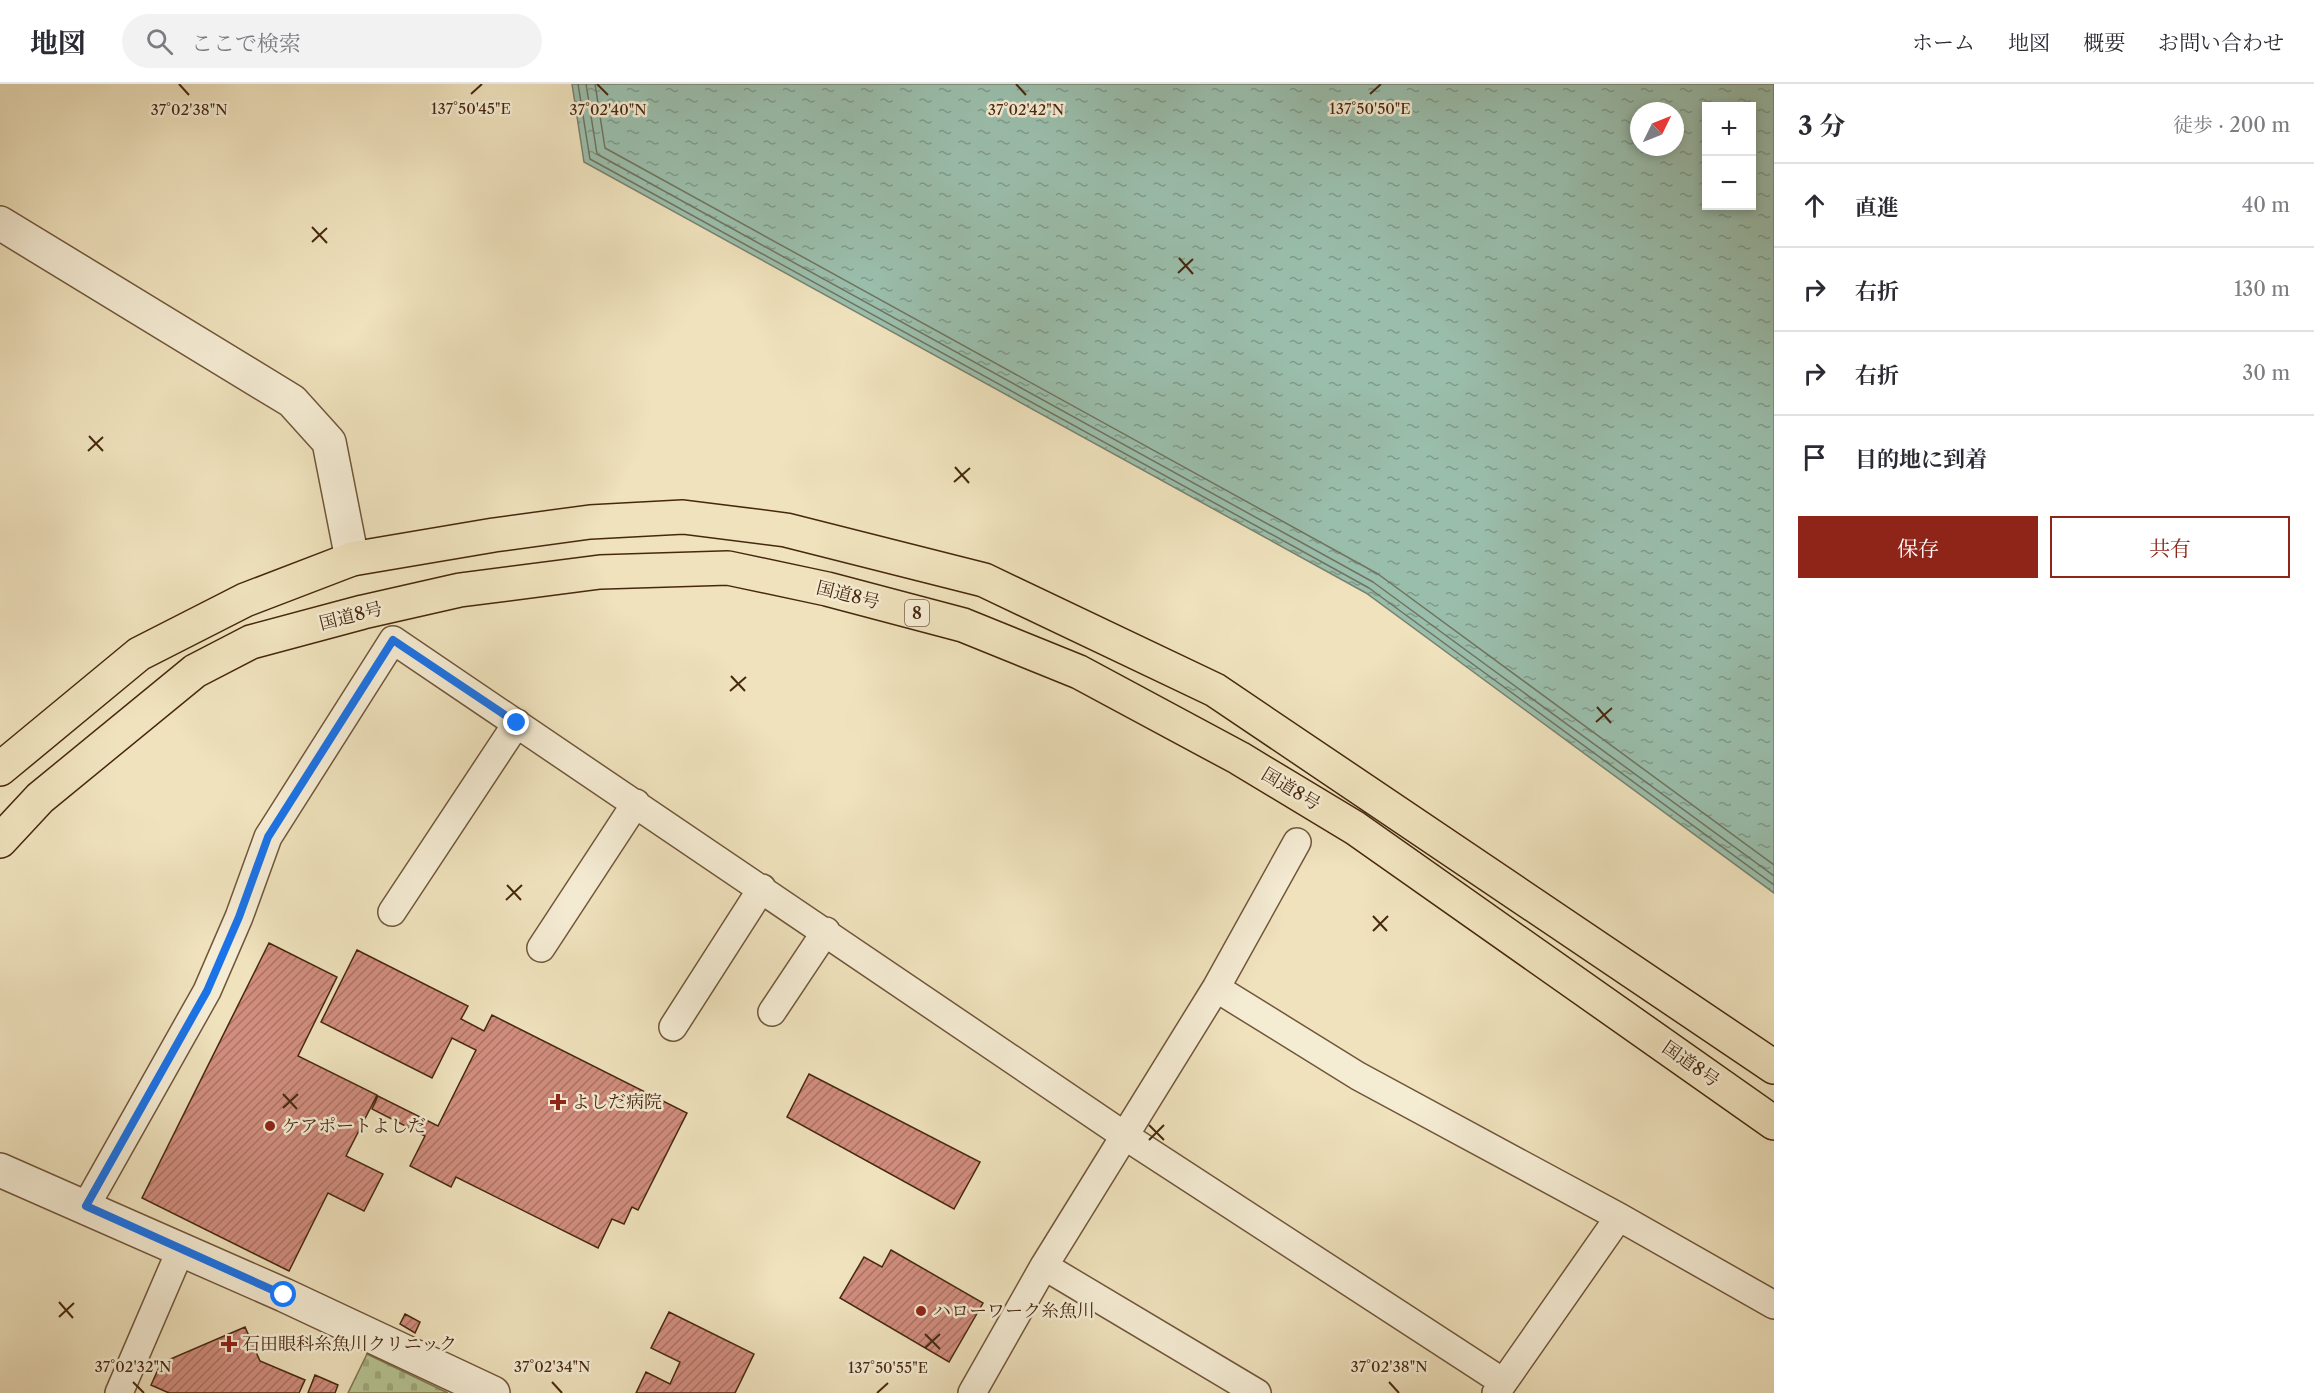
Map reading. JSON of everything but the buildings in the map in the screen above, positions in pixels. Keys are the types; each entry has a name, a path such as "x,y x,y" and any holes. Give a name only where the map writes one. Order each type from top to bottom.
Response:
{"highway":[{"path":"0,769 139,654 245,600 352,559 494,535 590,522 683,517 786,530 984,580 1215,690 1774,1066"},
{"name":"国道8号","path":"0,841 40,798 195,671 250,642 363,612 460,590 600,572 728,568 827,590 963,625 1079,672 1239,758 1355,828 1774,1123"}],"street":[{"path":"0,223 292,402 329,442 352,559"},
{"path":"86,1206 207,991 239,917 268,837 393,640 1500,1388 1619,1217"},
{"path":"392,912 517,723"},
{"path":"541,948 636,803"},
{"path":"972,1393 1044,1266 1216,988 1297,842"},
{"path":"673,1027 762,888"},
{"path":"772,1012 826,931"},
{"path":"1216,988 1358,1076 1619,1217 1774,1305"},
{"path":"0,1170 86,1206 426,1360 493,1393"},
{"path":"119,1393 181,1249"},
{"path":"1044,1266 1257,1393"}],"green space":[{"path":"367,1354 448,1393 348,1393"}],"water":[{"path":"572,84 1774,84 1774,893 1366,593 584,162"}],"place":[{"name":"よしだ病院","path":"558,1102"},
{"name":"ケアポートよしだ","path":"270,1126"},
{"name":"ハローワーク糸魚川","path":"921,1311"},
{"name":"石田眼科糸魚川クリニック","path":"229,1344"}],"route":[{"path":"284,1295 86,1206 207,991 239,917 268,837 393,640 517,723"}]}
